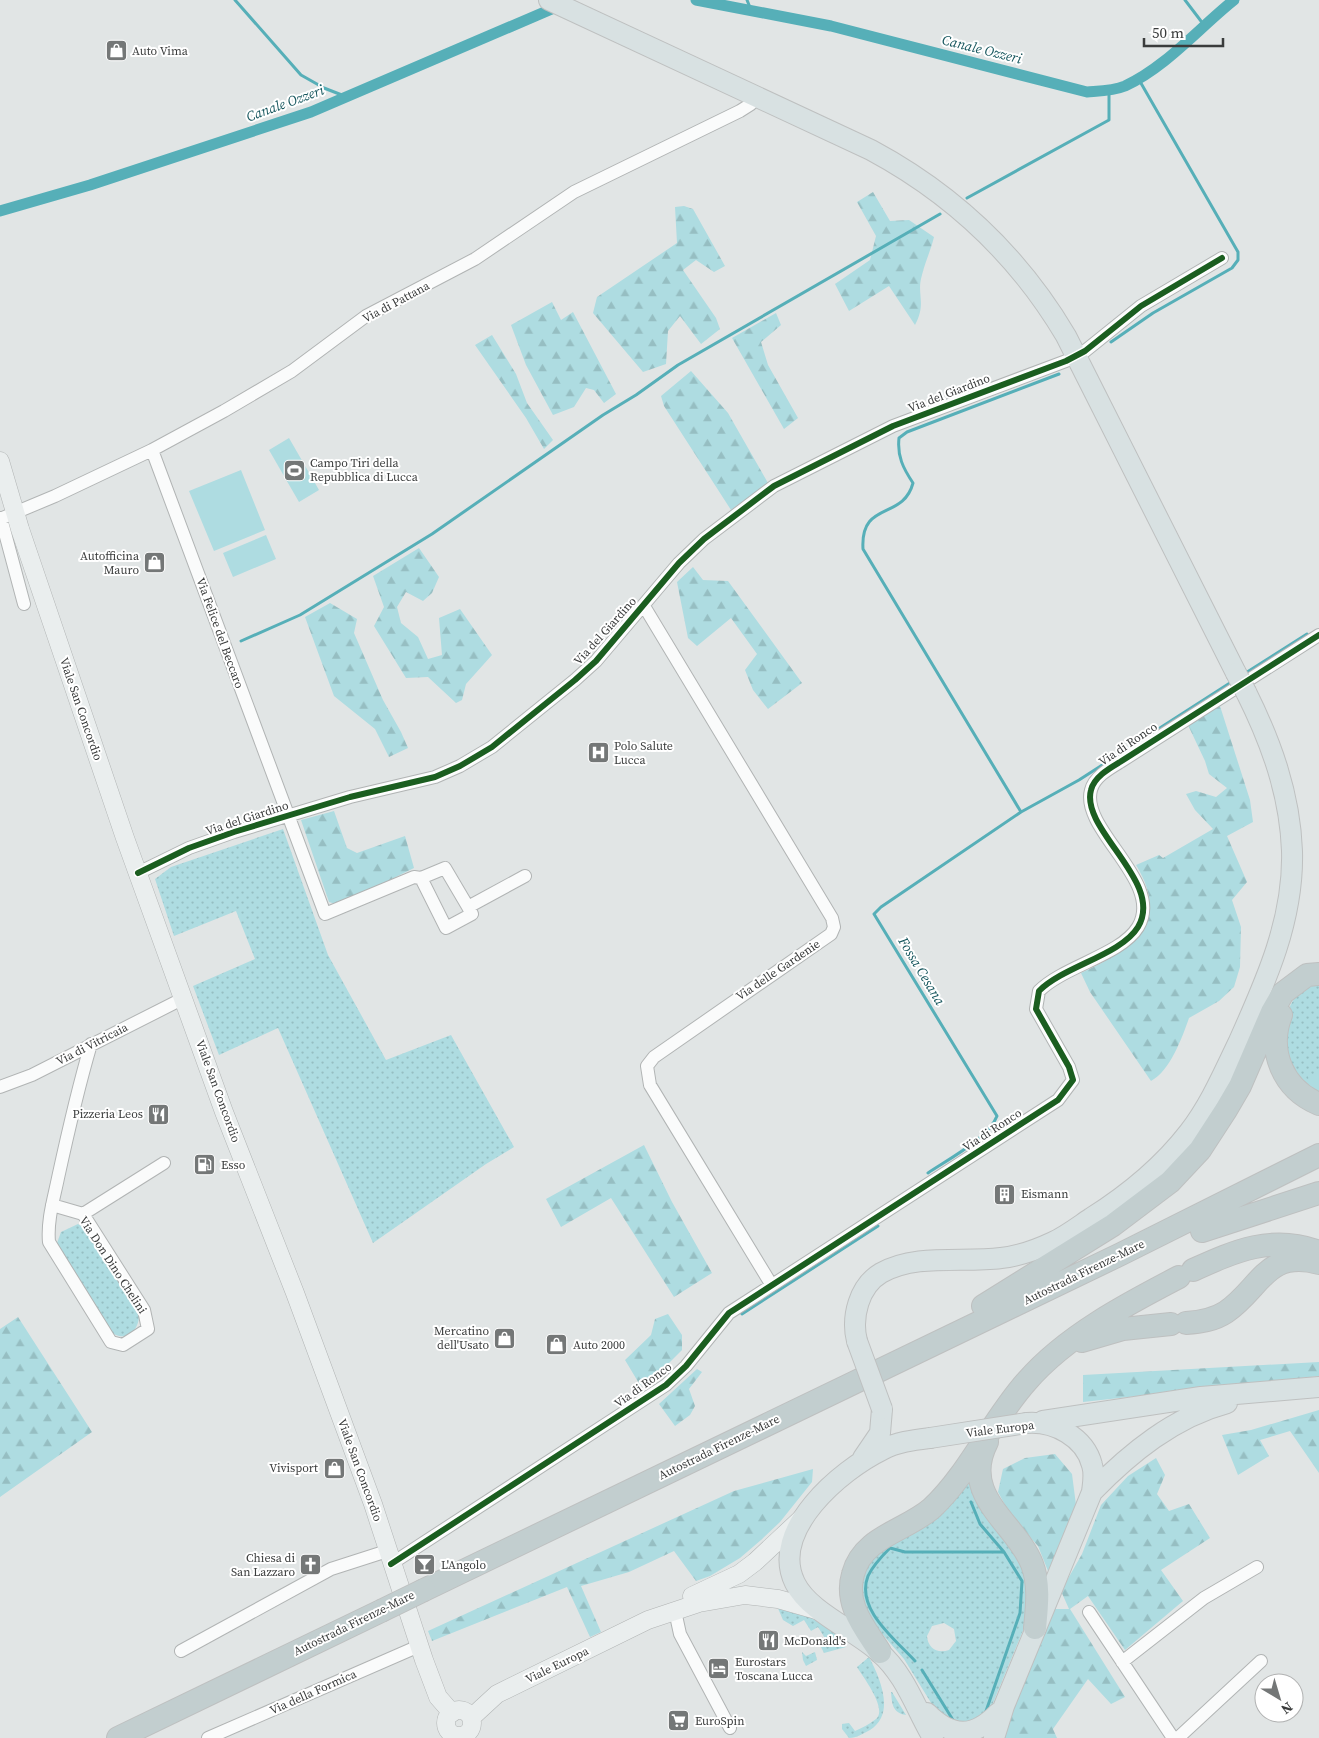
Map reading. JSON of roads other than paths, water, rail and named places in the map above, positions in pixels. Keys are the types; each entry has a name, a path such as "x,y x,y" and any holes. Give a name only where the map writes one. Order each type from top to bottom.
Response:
{"highway":[{"path":"886,1367 1113,1225 1170,1182 1200,1150 1226,1110 1240,1086 1272,1012 1283,992 1307,975 1319,975"},
{"path":"1319,975 1286,1004 1278,1022 1275,1042 1278,1062 1289,1082 1301,1095 1319,1104"},
{"name":"Autostrada Firenze-Mare","path":"118,1738 384,1617 886,1367 1121,1254 1319,1155"},
{"name":"Autostrada Firenze-Mare","path":"427,1596 1202,1231 1319,1172"},
{"path":"1202,1231 1319,1193"},
{"path":"880,1652 855,1614 852,1604 851,1584 856,1563 876,1541 916,1519 937,1502 1003,1410 1027,1380 1067,1346 1124,1305 1224,1256 1261,1245 1292,1244 1319,1252"},
{"path":"1067,1346 1123,1329 1209,1320 1225,1312 1260,1277 1277,1264 1294,1260 1319,1263"},
{"path":"1003,1410 984,1447 980,1467 981,1477 983,1489 990,1504 1021,1544 1035,1571 1038,1591 1035,1628"},
{"name":"Autostrada Firenze-Mare","path":"153,1738 384,1617"}],"main road":[{"path":"549,0 871,150 918,177 945,196 989,236 1040,295 1066,336 1246,692 1274,756 1283,783 1289,819 1291,867 1286,913 1271,966 1232,1056 1207,1104 1181,1142 1144,1180 1122,1198 1056,1241 1015,1256 906,1263 879,1274 867,1287 858,1306 855,1323 857,1341 882,1409 894,1425 924,1439"},
{"name":"Viale San Concordio","path":"0,461 5,516 184,998 224,1112 344,1422 438,1697 452,1713"},
{"path":"1030,1423 1201,1397 1319,1387"},
{"path":"1092,1492 1124,1460 1152,1439 1198,1413 1265,1393"},
{"path":"861,1462 880,1433 882,1409"},
{"name":"Viale Europa","path":"648,1620 658,1613 738,1574 755,1562 807,1513 833,1484 861,1462 884,1449 924,1439 1030,1423 1061,1429 1083,1446 1092,1465 1092,1492 1035,1628 1004,1706 994,1738"},
{"name":"Viale Europa","path":"807,1513 792,1545 790,1565 799,1590 820,1611 880,1652 905,1685 945,1731 957,1737 970,1738 981,1733 1004,1706"},
{"name":"Viale Europa","path":"471,1718 497,1694 648,1620 675,1611 721,1597 745,1595 778,1599 820,1611"},
{"name":"Viale Europa","path":"905,1685 933,1738"},
{"path":"460,1710 471,1718 470,1730 460,1737 452,1734 447,1728 447,1719 452,1713 460,1710"}],"street":[{"name":"Via di Pattana","path":"5,516 55,496 152,450 292,371 366,316 475,259 574,192 751,104"},
{"path":"1085,351 1140,306 1222,258"},
{"name":"Via del Giardino","path":"138,873 189,848 350,797 435,777 460,766 492,747 575,680 596,661 679,563 698,545 774,486 894,426 1066,361"},
{"name":"Via Felice del Beccaro","path":"152,450 288,816"},
{"path":"5,516 24,604"},
{"name":"Via delle Gardenie","path":"644,606 832,918 834,927 830,934 661,1052 646,1066 650,1085 772,1284"},
{"name":"Via di Ronco","path":"181,1651 331,1569 389,1557 666,1385 686,1366 729,1313 963,1163 1063,1095 1073,1080 1069,1067 1036,1008 1039,991 1057,978 1128,939 1138,927 1145,907 1139,888 1097,820 1090,801 1090,790 1104,772 1319,635"},
{"path":"288,816 325,914 414,877 421,878 445,868 472,914 446,928 421,878"},
{"path":"468,907 525,876"},
{"name":"Via di Vitricaia","path":"0,1088 32,1075 184,998"},
{"name":"Via Don Dino Chelini","path":"52,1205 83,1214 146,1317 148,1329 123,1345 111,1342 49,1242 48,1229 52,1205 76,1094 91,1044"},
{"path":"83,1214 164,1163"},
{"path":"1122,1662 1204,1598 1257,1567"},
{"path":"675,1611 680,1634 730,1728"},
{"path":"1089,1612 1173,1738"},
{"name":"Via della Formica","path":"208,1738 419,1646"},
{"path":"1178,1738 1261,1661"}],"waterway":[{"path":"235,0 301,75 324,88 347,97"},
{"name":"Canale Ozzeri","path":"696,0 831,26 1087,92 1116,89 1140,78 1168,58 1234,0"},
{"path":"747,0 751,10"},
{"path":"1185,0 1204,25"},
{"name":"Canale Ozzeri","path":"0,211 90,185 311,112 561,5"},
{"path":"1111,342 1153,313 1232,268 1238,260 1238,252 1138,78"},
{"path":"967,198 1109,120 1109,91"},
{"path":"241,641 300,615 432,534 678,365 940,214"},
{"path":"1021,812 863,549 864,534 868,523 901,502 908,495 913,483 901,462 899,438 907,432 1059,374"},
{"path":"1244,674 1307,634"},
{"name":"Fossa Cesana","path":"928,1173 977,1140 993,1124 997,1116 874,914 881,907 1021,812 1079,780 1233,681"},
{"name":"Fossa Cesana","path":"742,1314 878,1226"},
{"path":"971,1502 980,1524 1004,1552 1022,1581 1020,1613 985,1714"},
{"path":"915,1661 888,1634 872,1612 867,1600 866,1588 868,1576 872,1568 890,1548 905,1552 1003,1552"},
{"path":"922,1670 953,1720"}],"place":[{"name":"Auto Vima","path":"116,51"},
{"name":"Campo Tiri della Repubblica di Lucca","path":"294,470"},
{"name":"Autofficina Mauro","path":"155,563"},
{"name":"Polo Salute Lucca","path":"598,753"},
{"name":"Pizzeria Leos","path":"159,1114"},
{"name":"Esso","path":"205,1165"},
{"name":"Eismann","path":"1005,1194"},
{"name":"Mercatino dell'Usato","path":"505,1338"},
{"name":"Auto 2000","path":"557,1345"},
{"name":"Vivisport","path":"334,1468"},
{"name":"Chiesa di San Lazzaro","path":"311,1565"},
{"name":"L'Angolo","path":"425,1565"},
{"name":"McDonald's","path":"768,1641"},
{"name":"Eurostars Toscana Lucca","path":"719,1669"},
{"name":"EuroSpin","path":"679,1721"}]}
